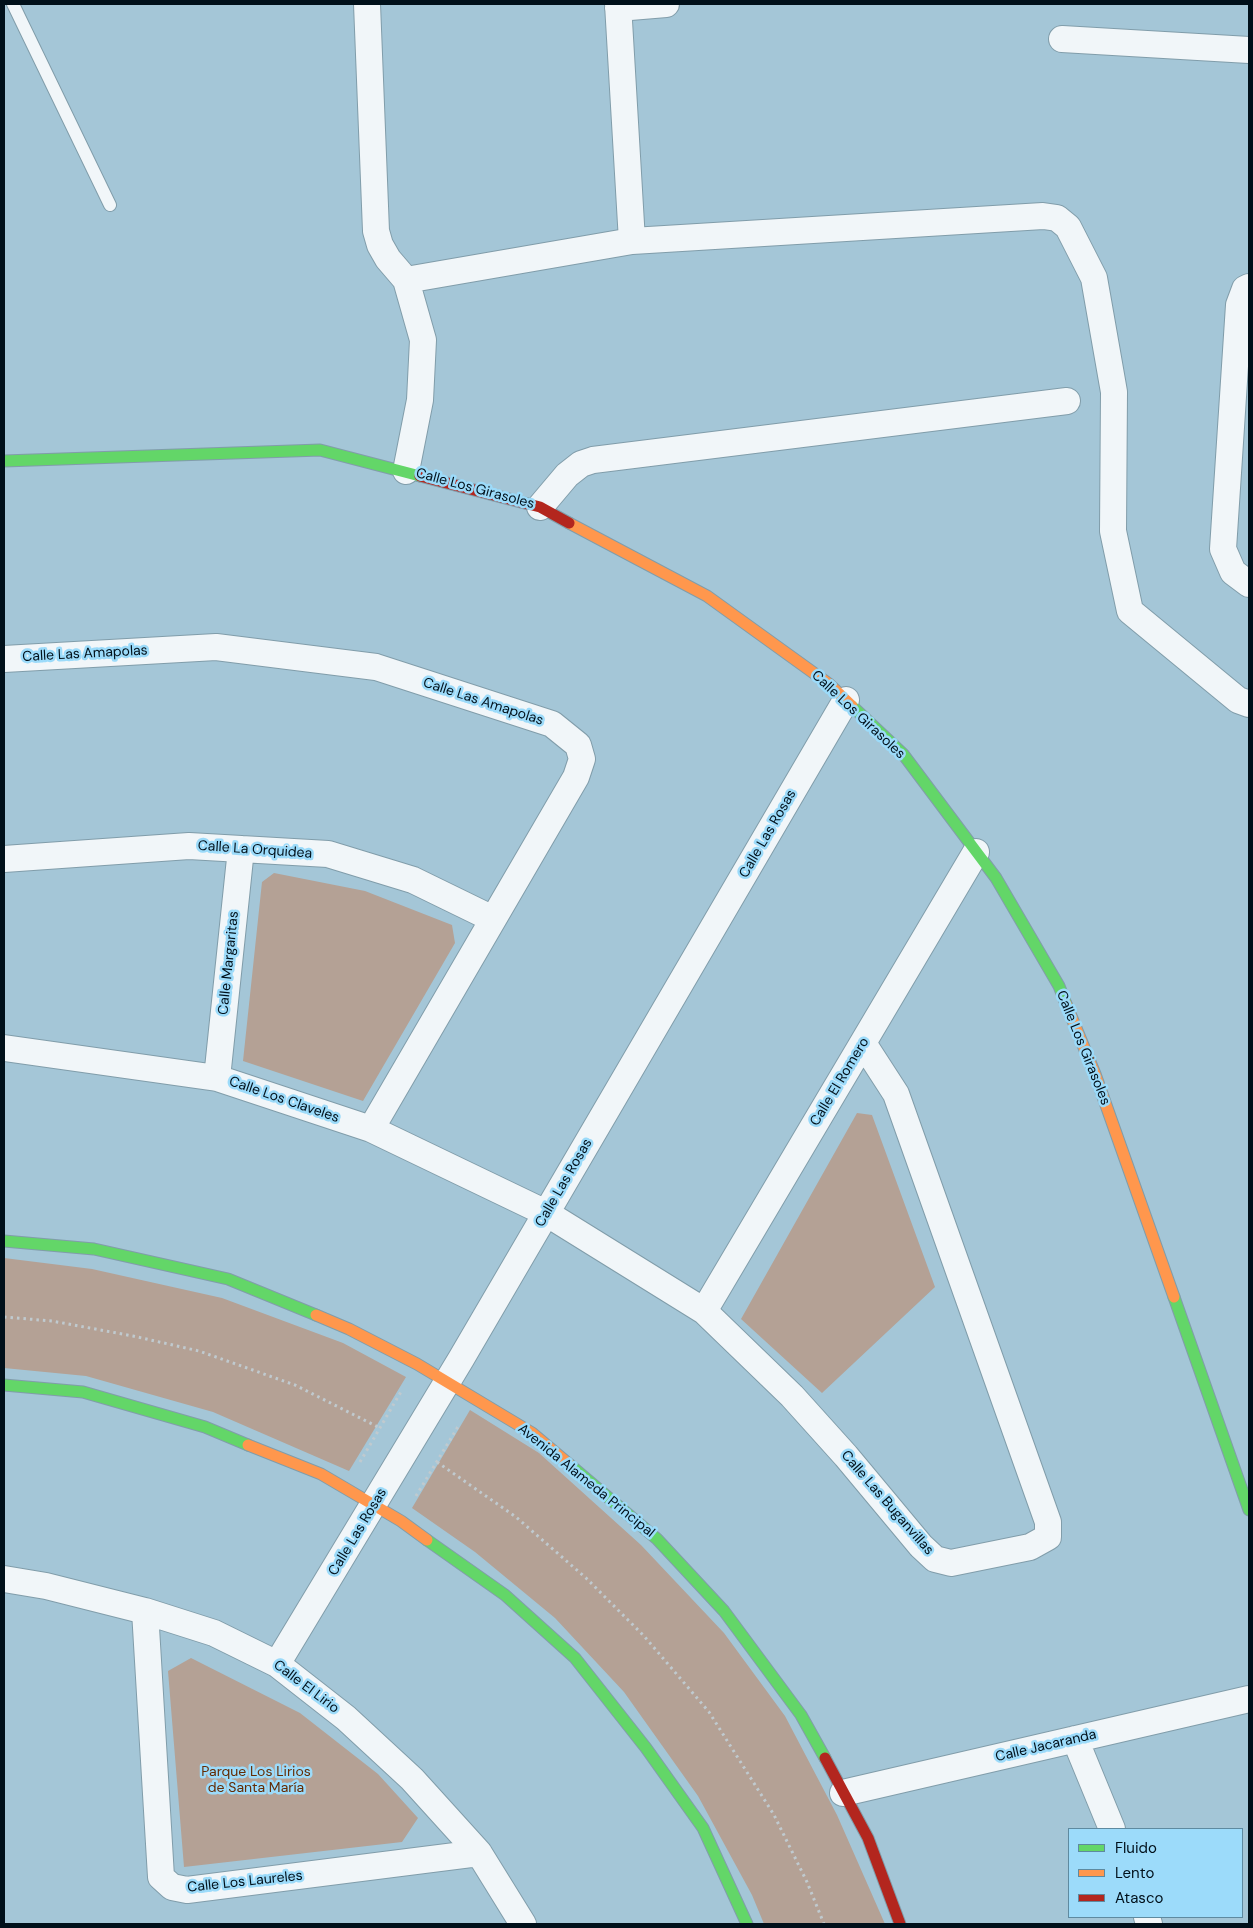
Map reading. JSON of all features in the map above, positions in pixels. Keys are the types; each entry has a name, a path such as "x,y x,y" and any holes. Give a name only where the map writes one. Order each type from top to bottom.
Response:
{"street":[{"path":"368,4 376,231 380,245 388,259 406,280 423,340 420,400 406,471"},
{"path":"632,241 618,6 666,4"},
{"path":"1062,39 1249,50"},
{"path":"406,280 632,241 1043,216 1057,218 1068,227 1094,278 1114,392 1113,531 1130,611 1238,700 1249,704"},
{"path":"1249,287 1244,289 1239,305 1223,549 1233,572 1249,584"},
{"path":"540,506 574,470 581,464 593,460 1067,401"},
{"name":"Calle Los Girasoles","path":"4,461 320,450 540,506 707,596 828,684 903,754 996,878 1059,986 1095,1074 1249,1510"},
{"name":"Calle Las Amapolas","path":"4,659 216,647 376,667 552,724 578,745 582,759 576,777 371,1130"},
{"name":"Calle Las Rosas","path":"277,1664 447,1382 846,700"},
{"name":"Calle La Orquidea","path":"4,859 189,846 328,854 413,880 494,919"},
{"name":"Calle Margaritas","path":"217,1078 241,849"},
{"name":"Calle El Romero","path":"704,1311 976,852"},
{"name":"Calle Las Buganvillas","path":"546,1213 704,1311 792,1396 846,1456 921,1546 935,1559 951,1563 1030,1547 1048,1537 1048,1522 896,1094 863,1043"},
{"name":"Calle Los Claveles","path":"4,1048 217,1078 371,1130 546,1213"},
{"name":"Avenida Alameda Principal","path":"4,1241 94,1249 228,1279 349,1329 447,1382 532,1433 657,1539 724,1611 801,1715 868,1838 900,1924"},
{"path":"4,1385 83,1392 205,1427 321,1474 401,1521 504,1595 574,1658 646,1748 703,1828 747,1924"},
{"name":"Calle El Lirio","path":"4,1579 46,1586 145,1611 214,1633 277,1664 346,1718 412,1778 479,1853 523,1924"},
{"name":"Calle Los Laureles","path":"145,1611 161,1877 172,1887 187,1890 479,1853"},
{"name":"Calle Jacaranda","path":"843,1793 1249,1699"},
{"path":"1075,1739 1112,1828"}],"lane":[{"path":"13,4 110,205"}],"path":[{"path":"4,1317 52,1321 199,1351 295,1385 380,1428"},
{"path":"356,1468 406,1384"},
{"path":"413,1501 460,1423"},
{"path":"437,1462 516,1517 586,1578 644,1636 709,1712 774,1815 808,1882 824,1924"}],"green space":[{"path":"274,873 365,891 452,925 455,943 363,1101 243,1061 262,882"},
{"path":"857,1113 872,1115 935,1287 822,1393 741,1319"},
{"path":"4,1258 92,1269 222,1298 343,1343 406,1377 349,1471 213,1412 86,1376 4,1368"},
{"path":"470,1410 539,1453 641,1545 724,1633 785,1716 837,1815 885,1924 764,1924 752,1895 698,1796 624,1692 555,1618 475,1552 412,1508"},
{"name":"Parque Los Lirios de Santa María","path":"191,1658 300,1713 378,1774 418,1818 402,1842 184,1867 168,1671"}],"traffic: fast":[{"path":"4,461 320,450 420,476"},
{"path":"852,706 903,754 996,878 1059,986 1066,1004"},
{"path":"4,1241 94,1249 228,1279 316,1315"},
{"path":"1174,1297 1249,1510"},
{"path":"4,1385 83,1392 205,1427 248,1445"},
{"path":"570,1465 657,1539 724,1611 801,1715 825,1758"},
{"path":"427,1540 505,1595 575,1658 646,1748 703,1828 747,1924"}],"traffic: slow":[{"path":"569,523 707,596 829,684 852,706"},
{"path":"1066,1004 1095,1074 1174,1297"},
{"path":"316,1315 349,1329 417,1364 532,1433 570,1465"},
{"path":"248,1445 321,1474 401,1521 427,1540"}],"traffic: jam":[{"path":"420,476 540,507 569,523"},
{"path":"825,1758 868,1838 900,1924"}]}
